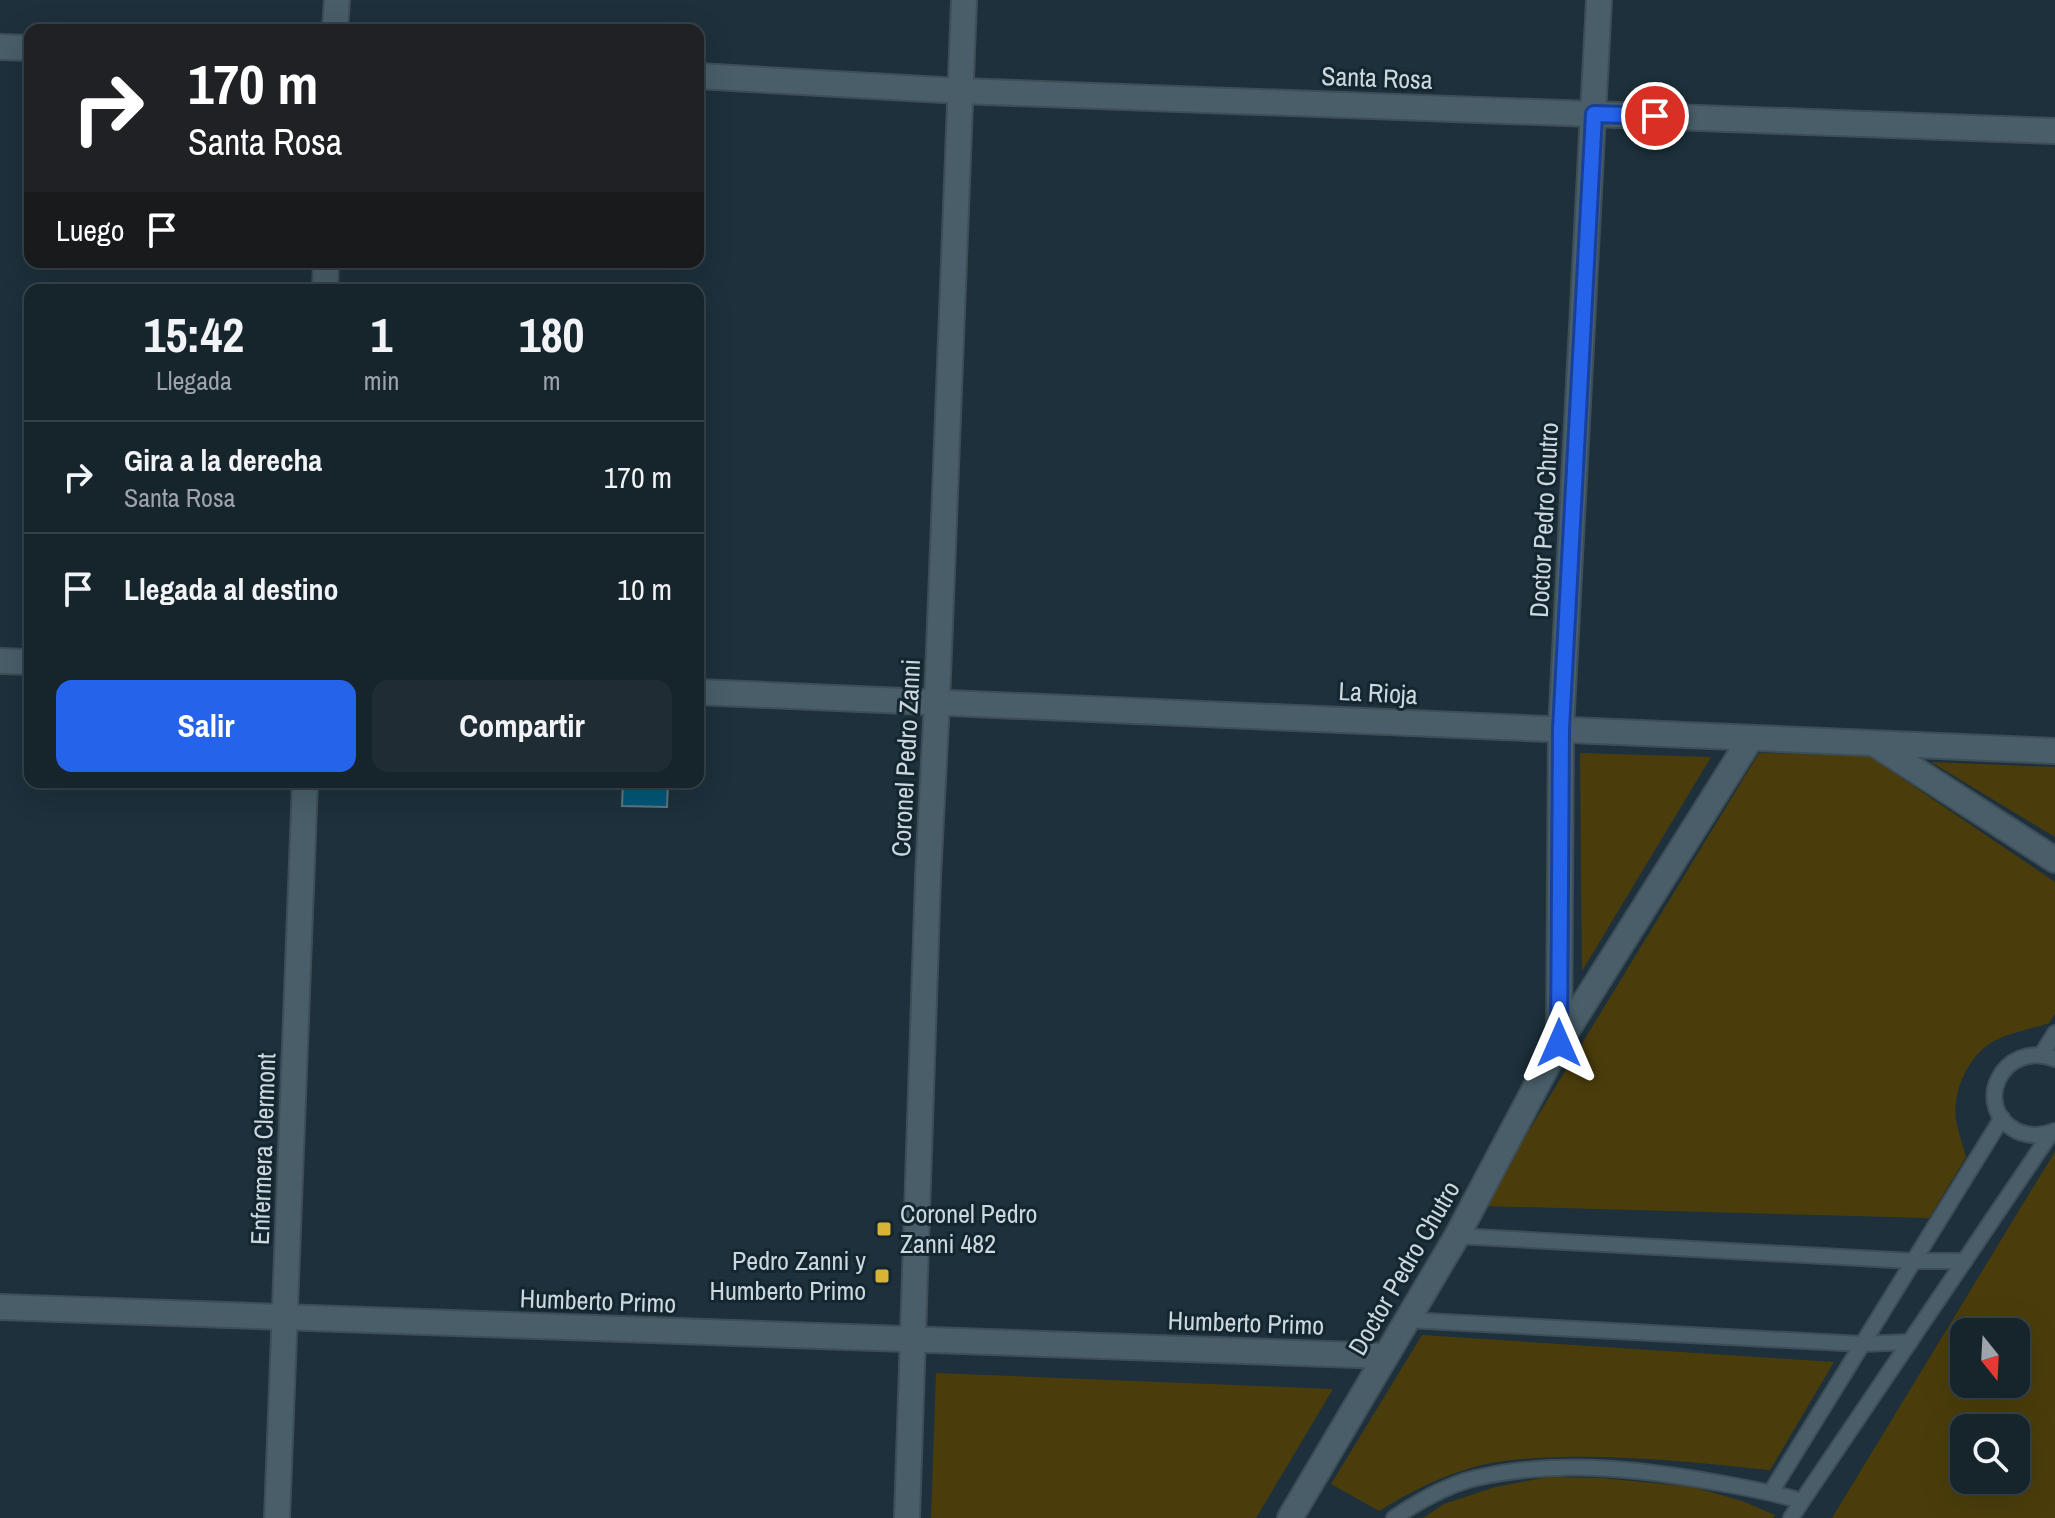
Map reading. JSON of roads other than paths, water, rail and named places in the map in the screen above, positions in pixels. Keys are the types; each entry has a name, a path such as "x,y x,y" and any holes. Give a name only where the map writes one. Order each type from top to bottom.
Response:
{"street":[{"path":"335,24 337,0"},
{"name":"Coronel Pedro Zanni","path":"907,1518 928,877 964,0"},
{"name":"Doctor Pedro Chutro","path":"1559,1043 1561,729 1599,0"},
{"path":"0,47 24,48"},
{"name":"Santa Rosa","path":"704,76 960,91 2055,131"},
{"path":"0,661 24,662"},
{"name":"La Rioja","path":"704,692 2055,751"},
{"name":"Doctor Pedro Chutro","path":"1290,1518 1457,1236 1559,1043 1751,738"},
{"path":"1873,743 2055,860"},
{"name":"Enfermera Clermont","path":"277,1518 305,788"},
{"name":"Humberto Primo","path":"0,1307 1386,1356"}],"lane":[{"path":"2053,1132 2038,1136 2011,1128 1996,1106 1994,1093 2005,1068 2015,1060 2028,1055 2048,1056 2055,1033"},
{"path":"1771,1492 2002,1118"},
{"path":"1791,1518 2053,1132"},
{"path":"1457,1236 1913,1261 1965,1261"},
{"path":"1407,1320 1862,1344 1910,1342"},
{"path":"1394,1518 1421,1499 1473,1479 1527,1469 1582,1468 1663,1473 1771,1492 1802,1501"}],"place":[{"name":"Coronel Pedro Zanni 482","path":"884,1229"},
{"name":"Pedro Zanni y Humberto Primo","path":"882,1276"}]}
